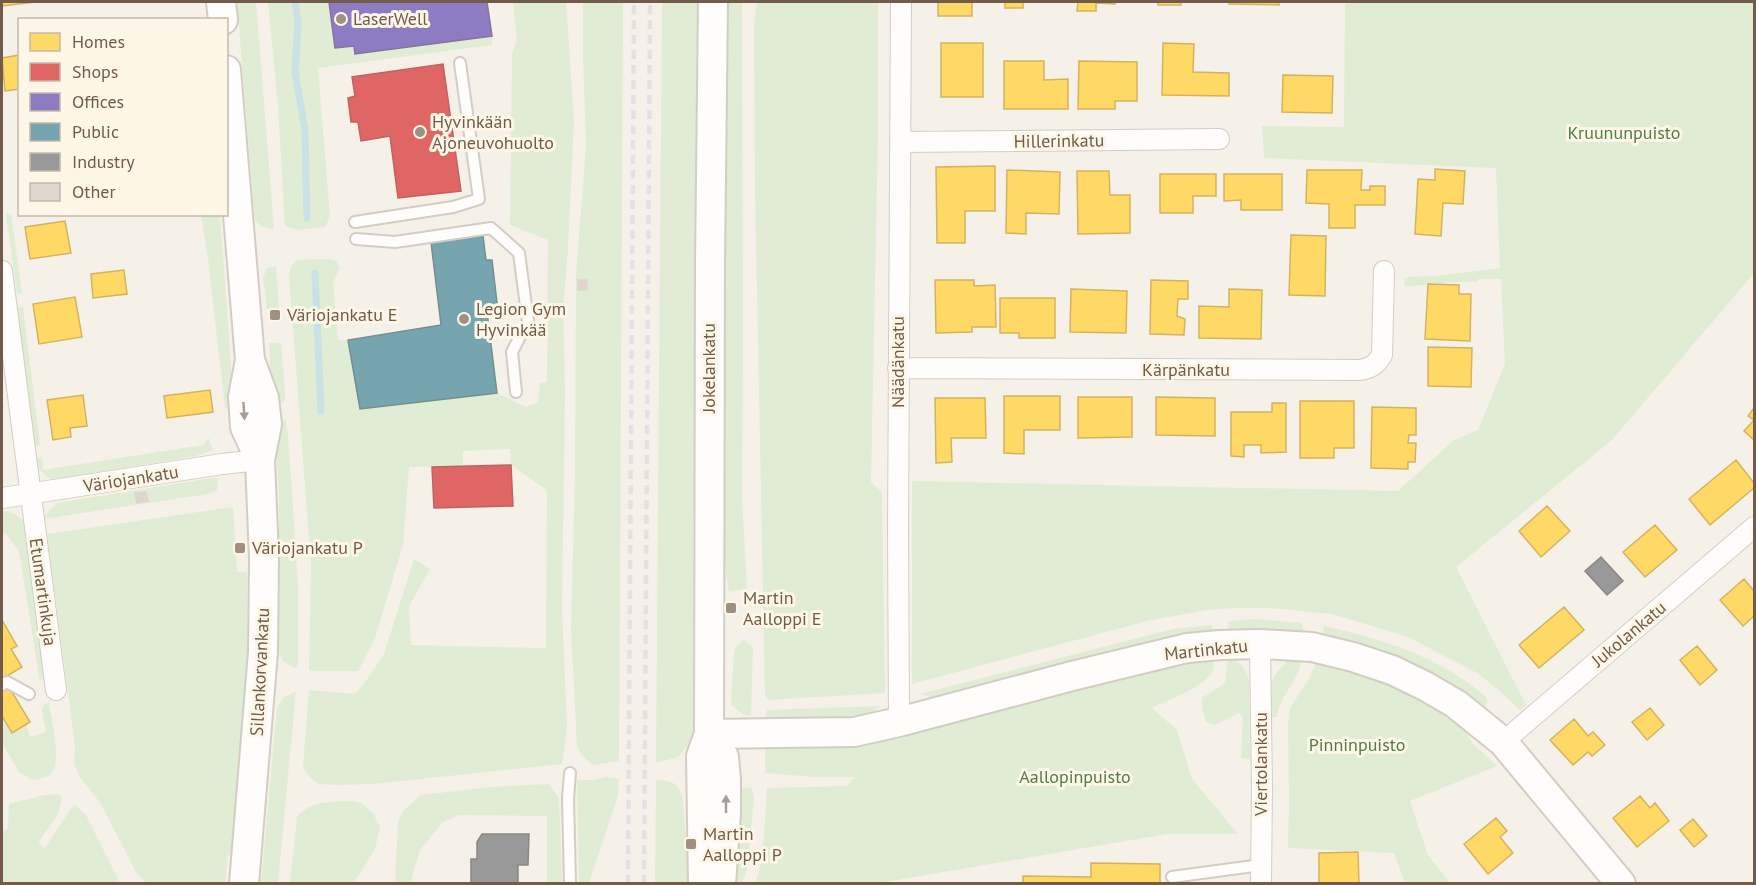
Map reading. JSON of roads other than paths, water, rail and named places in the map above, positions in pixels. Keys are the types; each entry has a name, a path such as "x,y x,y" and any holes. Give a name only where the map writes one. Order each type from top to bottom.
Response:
{"street":[{"path":"221,2 222,18"},
{"name":"Jokelankatu","path":"703,884 701,756 709,734 713,2"},
{"name":"Näädänkatu","path":"899,722 898,368 901,2"},
{"name":"Sillankorvankatu","path":"228,94 250,360 264,398 267,424 260,460 264,558 263,652 244,884"},
{"name":"Hillerinkatu","path":"900,142 1219,140"},
{"name":"Kärpänkatu","path":"898,368 1360,370 1377,364 1382,355 1383,271"},
{"name":"Etumartinkuja","path":"2,272 56,690"},
{"name":"Väriojankatu","path":"2,498 260,460"},
{"name":"Jukolankatu","path":"1503,742 1753,532"},
{"name":"Martinkatu","path":"709,734 854,732 1188,648 1260,644 1312,647 1392,670 1456,704 1503,742 1621,884"},
{"name":"Viertolankatu","path":"1260,644 1261,874"},
{"path":"709,734 724,757 726,780 721,884"}],"lane":[{"path":"355,222 453,207 478,199 460,63"},
{"path":"356,239 395,242 491,228 519,253 528,321 512,352 516,392"},
{"path":"2,685 7,682 29,694"},
{"path":"570,773 568,799 570,884"},
{"path":"1172,877 1261,874"}],"waterway":[{"path":"295,2 298,23 295,72 305,130 307,218"},
{"path":"315,273 321,411"}],"railway":[{"path":"628,884 634,2"},
{"path":"644,884 650,2"}],"place":[{"name":"LaserWell","path":"341,19"},
{"name":"Hyvinkään Ajoneuvohuolto","path":"420,132"},
{"name":"Väriojankatu E","path":"275,315"},
{"name":"Legion Gym Hyvinkää","path":"464,319"},
{"name":"Väriojankatu P","path":"240,548"},
{"name":"Martin Aalloppi E","path":"731,608"},
{"name":"Martin Aalloppi P","path":"691,844"}],"park label":[{"name":"Kruununpuisto","path":"1624,133"},
{"name":"Pinninpuisto","path":"1357,745"},
{"name":"Aallopinpuisto","path":"1075,777"}]}
